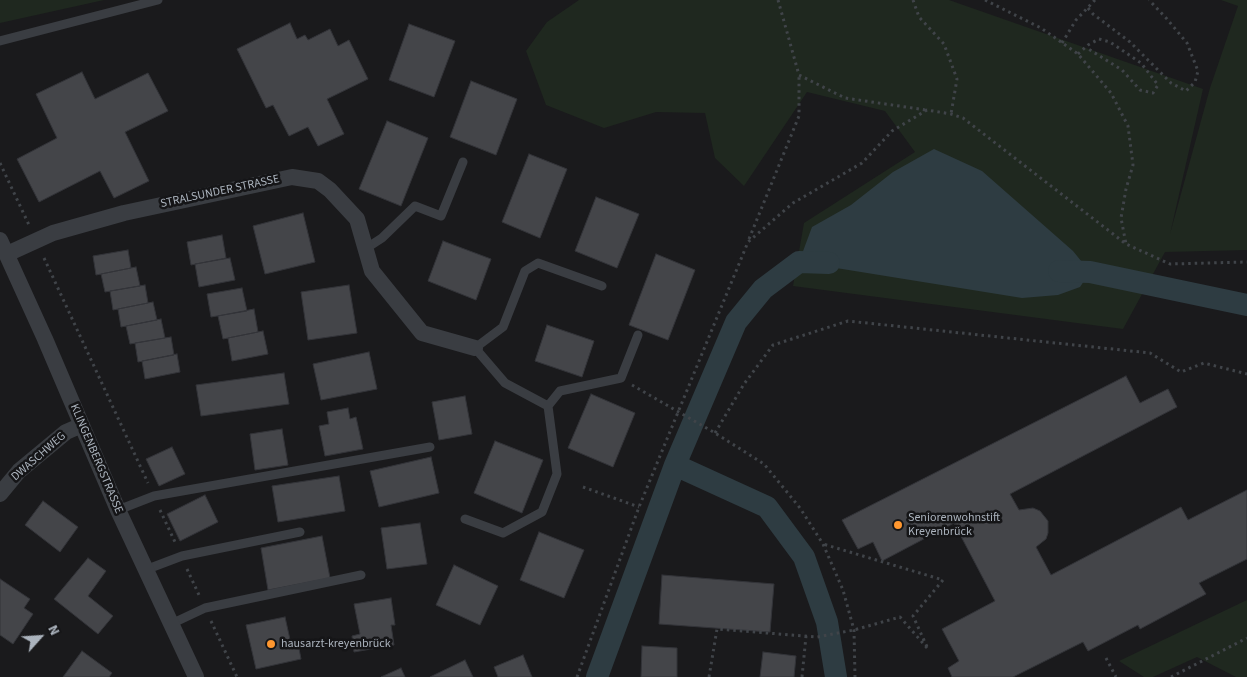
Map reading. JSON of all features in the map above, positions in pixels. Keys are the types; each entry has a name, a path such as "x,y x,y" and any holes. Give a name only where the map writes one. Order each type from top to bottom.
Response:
{"street":[{"name":"STRALSUNDER STRASSE","path":"3,247 36,240 53,233 124,213 292,177 318,181 330,190 357,219 372,271 422,333 475,348"},
{"name":"KLINGENBERGSTRASSE","path":"3,247 118,510 196,677"},
{"name":"DWASCHWEG","path":"0,494 19,471 59,437 82,425"}],"lane":[{"path":"0,41 158,0"},
{"path":"365,249 382,238 415,206 441,216 463,162"},
{"path":"548,406 506,382 475,348 503,327 525,271 538,263 602,286"},
{"path":"465,519 504,533 542,512 557,474 548,406 560,391 621,378 638,335"},
{"path":"118,510 154,496 430,447"},
{"path":"145,570 182,556 300,532"},
{"path":"171,624 205,608 361,575"}],"path":[{"path":"577,677 639,507 799,116 799,75 778,0"},
{"path":"913,0 919,18 944,44 957,79 951,114"},
{"path":"985,0 1041,28 1078,54 1111,92 1128,126 1134,165 1126,189 1121,218 1126,244"},
{"path":"1062,43 1076,20 1095,0"},
{"path":"1088,8 1130,42 1170,83 1186,90 1195,82 1198,71 1187,44 1167,19 1148,0"},
{"path":"1078,54 1098,39 1110,42 1141,63 1158,85 1153,93 1140,90 1122,70 1087,48"},
{"path":"799,75 845,98 951,114 963,118 1126,244 1170,264 1247,262"},
{"path":"748,242 793,203 862,163 892,131 927,110"},
{"path":"0,163 237,677"},
{"path":"716,433 744,384 773,345 848,320 1150,353 1181,372 1204,363 1247,374"},
{"path":"621,378 716,433 764,464 800,508 823,544 843,590 854,630 855,677"},
{"path":"584,487 639,507"},
{"path":"709,677 718,630 817,636 854,630 900,617 928,649 914,616 943,580 823,544"},
{"path":"802,677 806,636"},
{"path":"1171,677 1247,638"},
{"path":"1106,658 1116,677"}],"shaded area":[{"path":"0,0 104,0 0,23"},
{"path":"579,0 949,0 1203,89 1170,234 1210,88 1238,6 1221,0 1247,0 1247,250 1165,252 1123,329 793,286 804,223 915,152 885,111 807,92 744,186 715,158 705,113 656,112 604,128 546,105 526,51 547,22"},
{"path":"934,149 982,171 1073,251 1090,272 1080,287 1058,295 1022,298 799,262 812,227 851,205 893,172"},
{"path":"1247,600 1247,677 1236,677 1197,657 1153,677 1144,677 1119,661"}],"building":[{"path":"290,23 297,39 305,35 308,40 330,29 338,46 349,40 368,79 327,99 344,134 318,146 308,127 289,136 273,105 266,108 237,49"},
{"path":"409,24 455,41 434,97 389,80"},
{"path":"82,72 95,99 148,73 168,111 125,132 149,181 114,198 100,171 39,202 17,159 57,138 36,94"},
{"path":"471,81 517,99 496,155 450,137"},
{"path":"387,121 428,138 401,206 359,189"},
{"path":"529,154 567,169 540,238 502,222"},
{"path":"596,197 639,214 617,268 575,251"},
{"path":"303,213 315,262 265,274 253,226"},
{"path":"222,235 226,258 191,265 187,242"},
{"path":"443,241 491,259 476,300 428,281"},
{"path":"128,250 131,268 96,275 93,256"},
{"path":"656,254 695,270 668,340 629,325"},
{"path":"230,258 235,280 199,287 195,264"},
{"path":"136,267 140,286 105,292 101,274"},
{"path":"145,285 148,303 113,310 110,291"},
{"path":"349,285 357,333 308,340 301,292"},
{"path":"242,288 247,311 211,317 207,294"},
{"path":"153,302 157,320 121,327 118,309"},
{"path":"254,309 258,332 223,339 218,316"},
{"path":"161,319 165,338 130,344 126,326"},
{"path":"547,325 594,341 582,377 535,361"},
{"path":"263,331 268,354 232,361 228,338"},
{"path":"171,337 174,355 138,362 135,343"},
{"path":"369,352 377,389 321,400 313,364"},
{"path":"177,354 180,372 145,379 142,361"},
{"path":"284,373 289,404 201,416 196,385"},
{"name":"Seniorenwohnstift Kreyenbrück","path":"1126,376 1140,403 1168,389 1177,407 1010,494 1019,510 1033,508 1040,511 1048,521 1046,539 1036,547 1051,575 1181,507 1188,520 1247,490 1247,559 1199,583 1206,594 1140,629 1138,625 1088,651 1083,642 1013,677 952,677 948,668 959,661 942,629 995,601 954,523 882,561 873,542 858,549 842,520"},
{"path":"591,394 635,413 613,467 568,448"},
{"path":"465,396 472,434 439,440 432,402"},
{"path":"348,408 350,419 356,417 363,449 325,456 319,426 329,424 327,412"},
{"path":"282,429 288,465 255,470 250,434"},
{"path":"495,441 543,460 522,513 474,493"},
{"path":"172,447 185,474 159,486 146,459"},
{"path":"431,457 439,493 379,507 370,471"},
{"path":"339,476 345,511 278,522 272,486"},
{"path":"205,495 218,522 180,541 167,514"},
{"path":"43,501 78,527 60,552 25,525"},
{"path":"420,523 427,564 387,569 381,528"},
{"path":"539,532 584,550 564,598 520,580"},
{"path":"322,536 330,578 268,590 261,548"},
{"path":"88,558 106,571 88,596 113,616 98,634 54,599"},
{"path":"454,565 498,586 480,625 436,605"},
{"path":"662,575 774,584 770,632 659,624"},
{"path":"0,579 30,599 24,608 33,614 13,644 0,635"},
{"path":"391,598 395,625 391,625 394,645 354,652 352,636 360,634 354,604"},
{"name":"hausarzt-kreyenbrück","path":"285,617 291,644 298,643 301,659 256,669 246,625"},
{"path":"642,646 677,648 677,677 641,677"},
{"path":"82,651 112,673 109,677 63,677"},
{"path":"763,652 796,656 794,677 760,677"},
{"path":"523,655 532,677 498,677 494,667"},
{"path":"465,660 473,677 430,677"},
{"path":"401,668 405,677 381,677"}],"waterway":[{"path":"597,677 675,465 736,322 763,289 799,262 829,263"},
{"path":"1059,271 1090,272 1247,305"},
{"path":"675,465 767,507 804,557 827,622 836,677"}],"place":[{"name":"Seniorenwohnstift Kreyenbrück","path":"898,525"},
{"name":"hausarzt-kreyenbrück","path":"271,644"}]}
